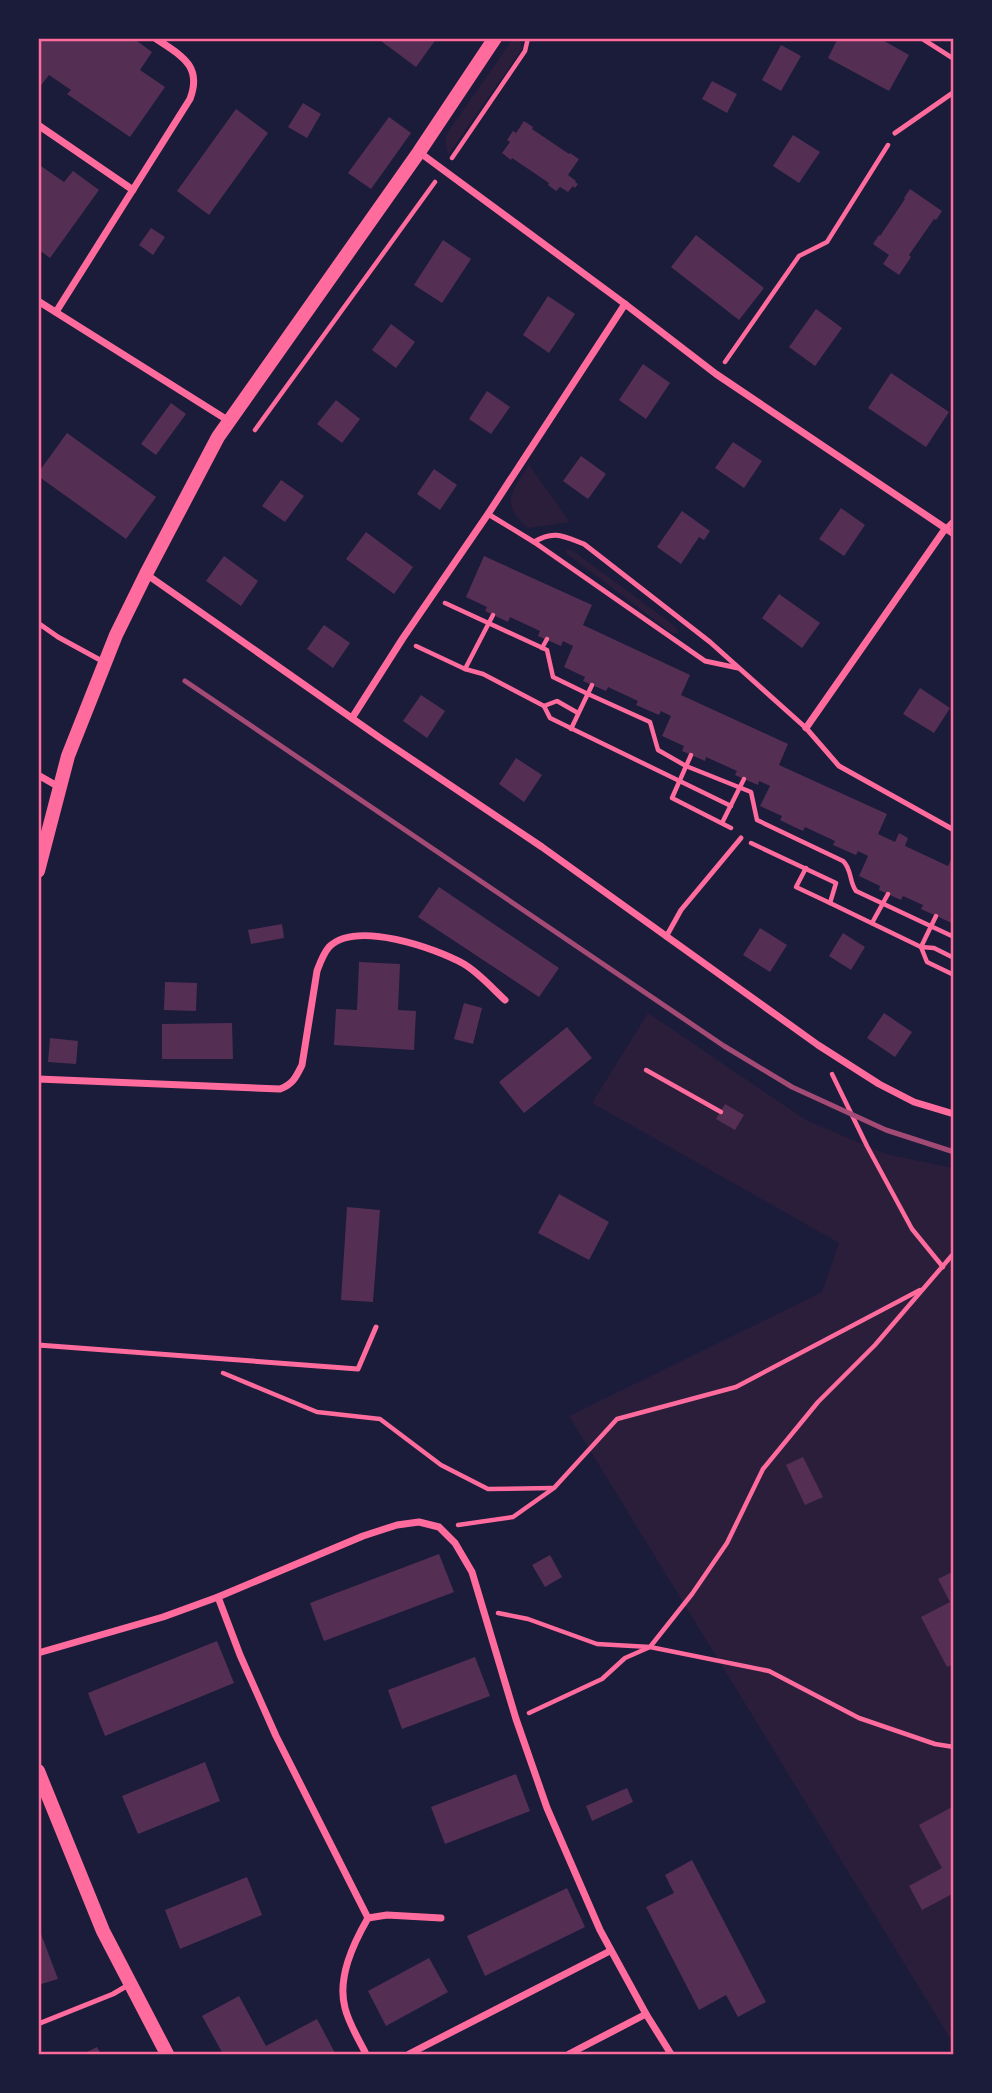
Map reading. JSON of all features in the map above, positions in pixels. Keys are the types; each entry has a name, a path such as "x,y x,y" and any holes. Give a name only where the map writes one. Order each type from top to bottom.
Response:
{"main road":[{"path":"38,871 68,756 116,635 218,437 419,152 495,38"},
{"path":"38,1771 103,1931 167,2054"}],"street":[{"path":"56,312 195,87 195,75 185,59 155,38"},
{"path":"38,125 133,190"},
{"path":"419,152 625,303 716,374 954,534"},
{"path":"38,301 229,421"},
{"path":"352,718 625,303"},
{"path":"806,728 944,529"},
{"path":"146,574 542,847 818,1045 879,1084 914,1102 954,1114"},
{"path":"38,775 59,787"},
{"path":"38,1079 280,1089 288,1086 302,1065 317,971 322,957 330,947 350,937 382,936 438,952 466,965 505,1000"},
{"path":"38,1653 136,1626 218,1597 363,1536 397,1525 419,1522 439,1528 454,1543 472,1572 516,1719 547,1808 610,1951 671,2054"},
{"path":"218,1597 276,1736 368,1918"},
{"path":"368,1918 387,1915 441,1918"},
{"path":"366,2054 345,2011 341,1988 350,1956 368,1918"},
{"path":"409,2054 610,1951"},
{"path":"569,2054 646,2014"}],"lane":[{"path":"895,133 954,92"},
{"path":"488,514 534,542 705,662 739,668"},
{"path":"944,529 954,520"},
{"path":"534,542 547,534 563,536 584,544 710,642 806,728 839,766 954,830"},
{"path":"38,623 105,663"},
{"path":"666,937 681,911 741,838"},
{"path":"38,1345 358,1369 376,1327"},
{"path":"38,2024 113,1994 130,1984"}],"path":[{"path":"255,430 444,170 525,51 528,38"},
{"path":"921,38 954,59"},
{"path":"716,374 799,256 827,242 895,133"},
{"path":"431,596 547,650 553,677 650,722 658,750 686,766 751,792 755,822 837,857 847,864 856,891 954,937"},
{"path":"464,669 494,615"},
{"path":"542,649 547,639"},
{"path":"425,650 464,669 483,674 544,706 550,718 570,729 731,806"},
{"path":"570,729 592,685"},
{"path":"544,706 557,701 578,713"},
{"path":"642,718 646,710"},
{"path":"691,755 672,798 724,824 744,779"},
{"path":"784,833 788,824"},
{"path":"741,838 836,883 830,903"},
{"path":"837,857 841,848"},
{"path":"806,868 796,887 921,947 934,948 954,958"},
{"path":"872,923 888,894"},
{"path":"936,916 921,947 927,962 954,975"},
{"path":"818,1045 867,1146 912,1229 943,1266"},
{"path":"646,1070 721,1112"},
{"path":"516,1719 602,1679 625,1658 650,1647 692,1594 727,1543 763,1469 818,1402 875,1345 953,1256"},
{"path":"439,1528 513,1517 554,1488 617,1419 736,1388 924,1288"},
{"path":"200,1357 228,1377 317,1412 380,1419 441,1465 488,1489 554,1488"},
{"path":"483,1609 528,1619 597,1644 650,1647 769,1671 859,1718 935,1744 954,1746"}],"shaded area":[{"path":"518,39 522,49 448,155 445,139 448,132 512,40"},
{"path":"529,465 570,522 528,528 519,520 511,505 511,498"},
{"path":"565,549 572,550 676,627 679,633 672,633 566,553"},
{"path":"648,1013 806,1120 886,1154 953,1168 953,2043 569,1416 822,1292 839,1243 592,1103"}],"building":[{"path":"38,38 133,38 152,52 140,70 165,87 130,137 67,94 71,90 49,75 38,89"},
{"path":"377,38 437,38 416,67"},
{"path":"838,38 879,38 909,55 889,91 828,58"},
{"path":"781,45 801,56 781,91 762,80"},
{"path":"712,81 737,94 727,113 702,99"},
{"path":"303,103 321,114 307,138 288,127"},
{"path":"236,109 268,133 209,215 177,191"},
{"path":"389,117 411,133 371,189 348,173"},
{"path":"524,121 579,159 568,175 578,184 575,188 573,186 568,192 560,187 556,191 549,183 502,153 510,142 507,140 513,131 516,133"},
{"path":"793,135 820,152 799,183 773,166"},
{"path":"38,164 64,182 73,171 99,190 50,258 38,249"},
{"path":"910,189 942,211 909,255 911,257 899,275 883,264 889,255 873,244"},
{"path":"151,228 165,237 153,255 139,245"},
{"path":"696,235 764,288 739,320 671,267"},
{"path":"443,240 471,259 442,303 414,285"},
{"path":"548,296 575,314 549,353 523,335"},
{"path":"816,309 842,328 815,366 789,347"},
{"path":"391,324 415,342 396,368 372,350"},
{"path":"643,364 670,383 646,419 619,400"},
{"path":"891,373 949,412 926,447 868,408"},
{"path":"487,391 510,407 491,434 469,419"},
{"path":"336,400 360,419 342,443 317,424"},
{"path":"171,403 186,414 156,455 141,444"},
{"path":"67,433 156,497 126,539 38,476"},
{"path":"733,442 762,461 744,488 715,468"},
{"path":"581,456 606,474 588,499 563,481"},
{"path":"434,469 457,485 440,510 417,494"},
{"path":"281,480 304,496 285,522 262,506"},
{"path":"841,508 865,525 844,556 819,539"},
{"path":"682,511 710,531 704,540 699,537 681,564 657,547"},
{"path":"366,532 413,567 394,594 346,559"},
{"path":"224,556 258,581 241,606 206,581"},
{"path":"484,556 592,605 583,625 690,675 681,695 788,744 779,765 887,814 878,834 895,842 899,833 908,838 905,846 948,866 954,853 954,924 921,909 923,905 903,896 901,900 879,890 880,886 859,876 868,856 858,851 856,855 833,845 835,841 805,827 803,831 780,820 782,816 760,806 770,786 759,781 758,785 735,775 737,771 706,757 705,761 682,751 684,746 662,736 671,716 661,711 659,715 636,705 638,701 608,687 606,691 583,681 585,677 564,667 573,646 563,641 561,646 538,636 540,631 510,617 508,622 485,611 487,607 466,597"},
{"path":"779,594 820,623 802,648 762,618"},
{"path":"324,625 350,643 333,668 307,649"},
{"path":"920,688 950,708 934,733 903,714"},
{"path":"421,695 445,711 427,738 403,721"},
{"path":"516,758 542,775 524,802 499,784"},
{"path":"439,887 559,968 539,997 418,917"},
{"path":"282,924 284,938 251,944 248,930"},
{"path":"760,928 787,945 770,972 743,955"},
{"path":"843,933 865,947 851,970 829,956"},
{"path":"359,962 400,964 398,1010 416,1011 414,1050 334,1045 336,1009 357,1010"},
{"path":"165,982 197,983 196,1011 164,1010"},
{"path":"464,1003 482,1008 473,1044 454,1039"},
{"path":"884,1013 912,1032 895,1057 867,1038"},
{"path":"232,1023 233,1059 162,1059 162,1024"},
{"path":"567,1027 592,1058 524,1113 499,1082"},
{"path":"50,1038 78,1041 76,1064 48,1062"},
{"path":"725,1104 744,1115 735,1130 716,1119"},
{"path":"559,1194 609,1222 589,1260 538,1233"},
{"path":"347,1207 380,1210 373,1302 341,1300"},
{"path":"803,1457 823,1497 805,1505 786,1465"},
{"path":"439,1554 454,1592 324,1641 310,1603"},
{"path":"550,1555 562,1577 545,1587 532,1565"},
{"path":"954,1571 954,1664 947,1667 921,1617 950,1602 938,1579"},
{"path":"217,1641 234,1683 105,1736 88,1693"},
{"path":"475,1657 490,1696 402,1729 388,1690"},
{"path":"205,1762 220,1801 138,1834 122,1796"},
{"path":"516,1774 530,1811 445,1844 431,1807"},
{"path":"627,1788 633,1802 592,1821 586,1806"},
{"path":"954,1806 954,1893 922,1910 909,1886 942,1868 919,1825"},
{"path":"692,1860 766,2002 738,2017 726,1995 699,2010 646,1907 674,1893 665,1875"},
{"path":"247,1877 262,1915 180,1949 165,1910"},
{"path":"567,1888 585,1927 485,1976 467,1936"},
{"path":"38,1926 58,1979 38,1985"},
{"path":"429,1958 448,1992 386,2026 368,1991"},
{"path":"239,1996 266,2046 317,2019 335,2053 223,2054 202,2016"},
{"path":"97,2047 101,2054 83,2054"}],"railway":[{"path":"185,681 724,1046 792,1087 886,1130 954,1152"}]}
